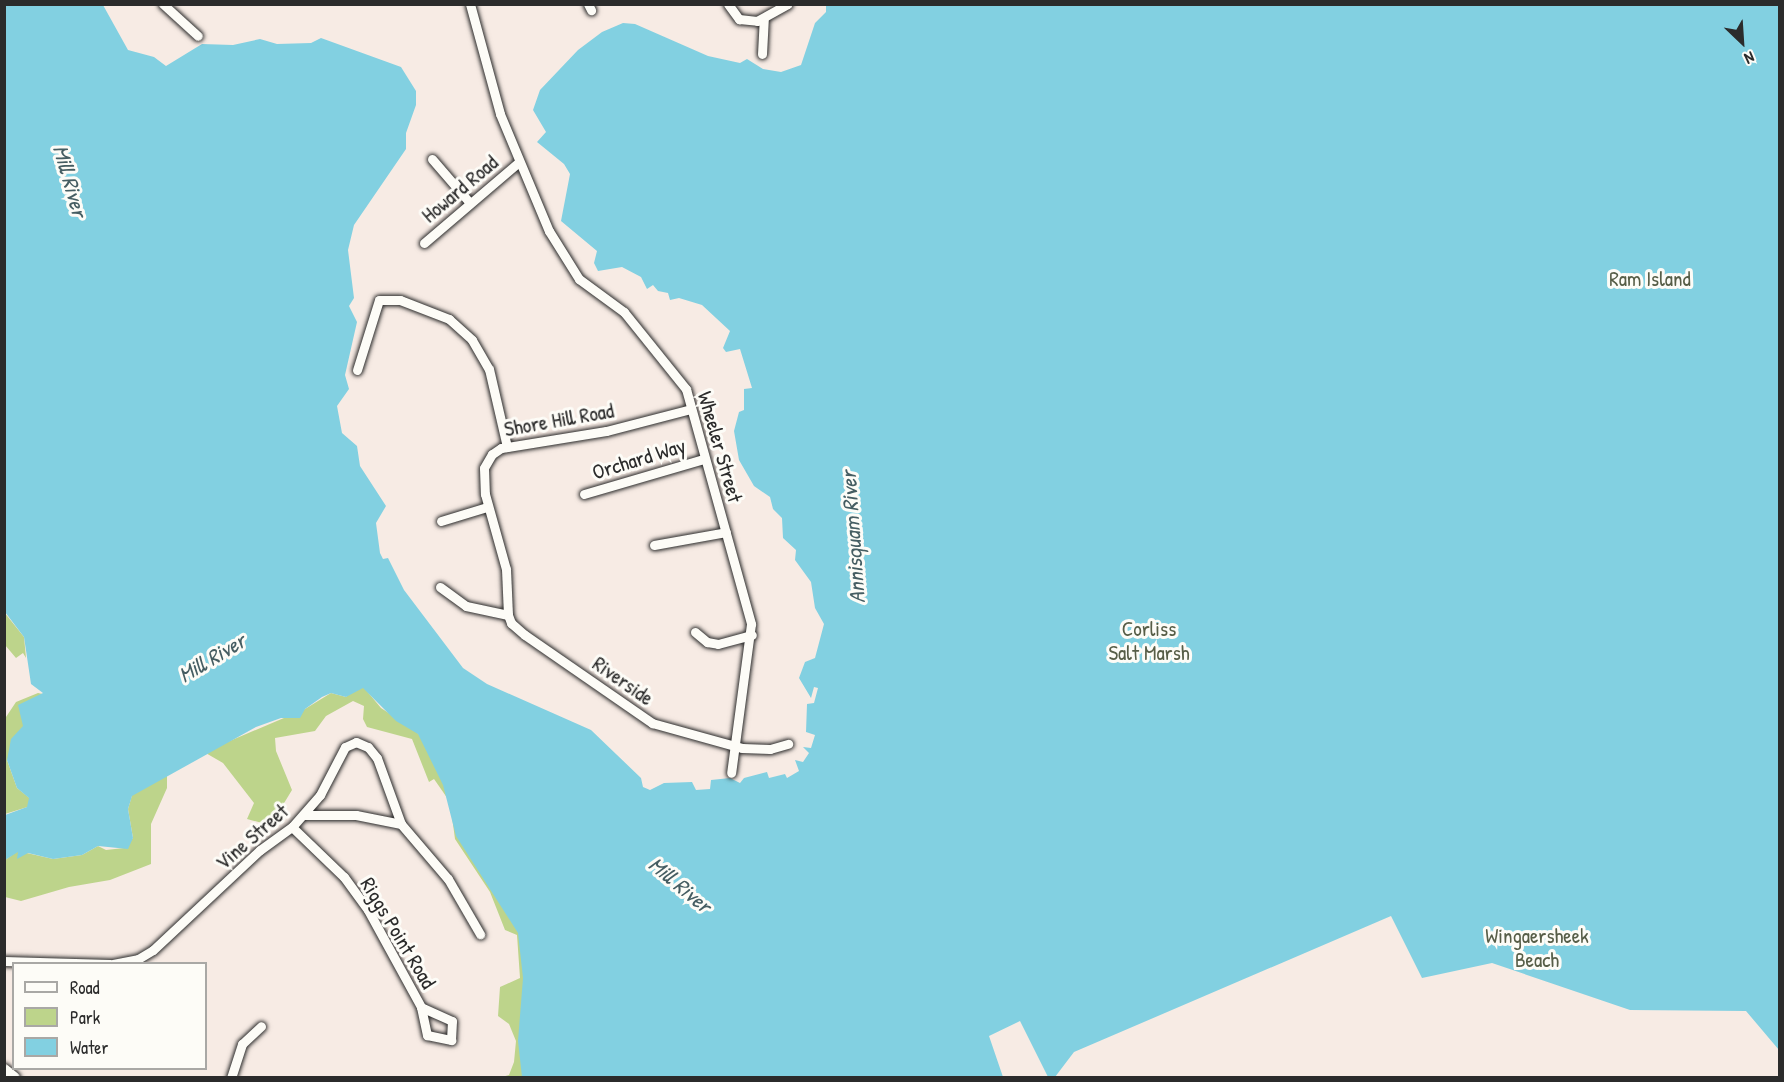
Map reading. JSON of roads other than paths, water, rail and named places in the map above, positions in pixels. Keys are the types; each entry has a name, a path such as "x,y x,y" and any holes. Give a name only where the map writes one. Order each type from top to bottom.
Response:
{"main road":[{"path":"4,1070 14,1077"}],"street":[{"path":"163,4 198,36"},
{"name":"Wheeler Street","path":"470,4 500,114 549,231 579,279 624,312 682,382 726,532 752,635 730,773"},
{"path":"728,4 739,19 764,20 788,4"},
{"path":"762,54 764,20"},
{"path":"432,159 470,203"},
{"name":"Howard Road","path":"424,243 519,162"},
{"path":"357,370 379,300 400,300 449,319 472,340 489,369 507,447"},
{"name":"Shore Hill Road","path":"508,615 506,569 487,507 484,478 487,460 507,447 606,431 691,409"},
{"name":"Orchard Way","path":"584,494 704,459"},
{"path":"441,521 487,507"},
{"path":"654,545 726,532"},
{"path":"440,587 466,606 508,615"},
{"name":"Riverside","path":"508,615 517,629 652,723 735,746"},
{"path":"695,632 707,642 718,644 752,635"},
{"path":"304,815 320,795 341,752 356,742 368,747 377,758 401,824 447,879 480,934"},
{"path":"735,746 770,749 788,744"},
{"name":"Vine Street","path":"131,962 158,946 260,850 292,827 304,815 356,815 401,824"},
{"name":"Riggs Point Road","path":"292,827 339,871 368,910 421,1007"},
{"name":"Vine Street","path":"4,961 58,962"},
{"path":"231,1077 242,1044 261,1026"}],"water":[{"path":"5,4 103,5 128,50 154,57 166,66 202,44 233,45 260,39 277,44 311,43 321,38 401,67 416,91 416,105 406,133 406,149 354,225 348,250 354,298 349,306 357,322 345,375 349,389 337,406 342,433 357,446 360,466 386,506 376,523 380,553 383,559 388,558 404,590 463,668 487,684 591,730 641,778 643,787 650,790 664,783 692,782 696,790 710,789 711,780 730,778 740,783 744,778 767,772 769,778 785,774 787,778 799,771 795,760 803,762 809,753 803,747 811,748 815,735 806,732 807,704 814,703 818,688 814,687 811,698 799,678 805,662 815,658 824,624 815,608 811,582 795,560 796,550 783,538 782,518 773,509 770,497 754,486 739,460 734,431 739,412 744,410 744,389 752,388 740,349 726,352 723,348 730,331 702,305 679,298 670,300 668,293 658,291 653,285 647,289 641,277 622,267 598,271 594,263 597,251 561,221 570,174 564,164 537,142 546,132 533,110 540,90 578,50 602,32 623,23 635,24 708,56 740,63 747,59 763,69 781,72 801,65 815,23 826,12 826,5 1779,5 1779,1050 1746,1011 1630,1010 1492,963 1422,978 1391,916 1074,1052 1055,1077 1048,1077 1020,1021 989,1036 1003,1077 522,1077 518,1041 523,978 518,933 456,836 443,785 418,734 396,721 363,688 346,697 331,693 322,697 305,709 300,718 281,718 256,727 132,796 128,809 133,838 128,849 98,846 82,855 53,859 28,853 17,859 18,852 5,860 5,815 27,807 29,798 17,788 7,760 11,739 23,726 18,705 43,693 31,684 24,637 5,612"}],"water label":[{"name":"Mill River","path":"70,181"},
{"name":"Annisquam River","path":"853,537"},
{"name":"Mill River","path":"212,658"},
{"name":"Mill River","path":"680,885"}],"park label":[{"name":"Ram Island","path":"1650,279"},
{"name":"Corliss Salt Marsh","path":"1149,641"},
{"name":"Wingaersheek Beach","path":"1537,948"}]}
